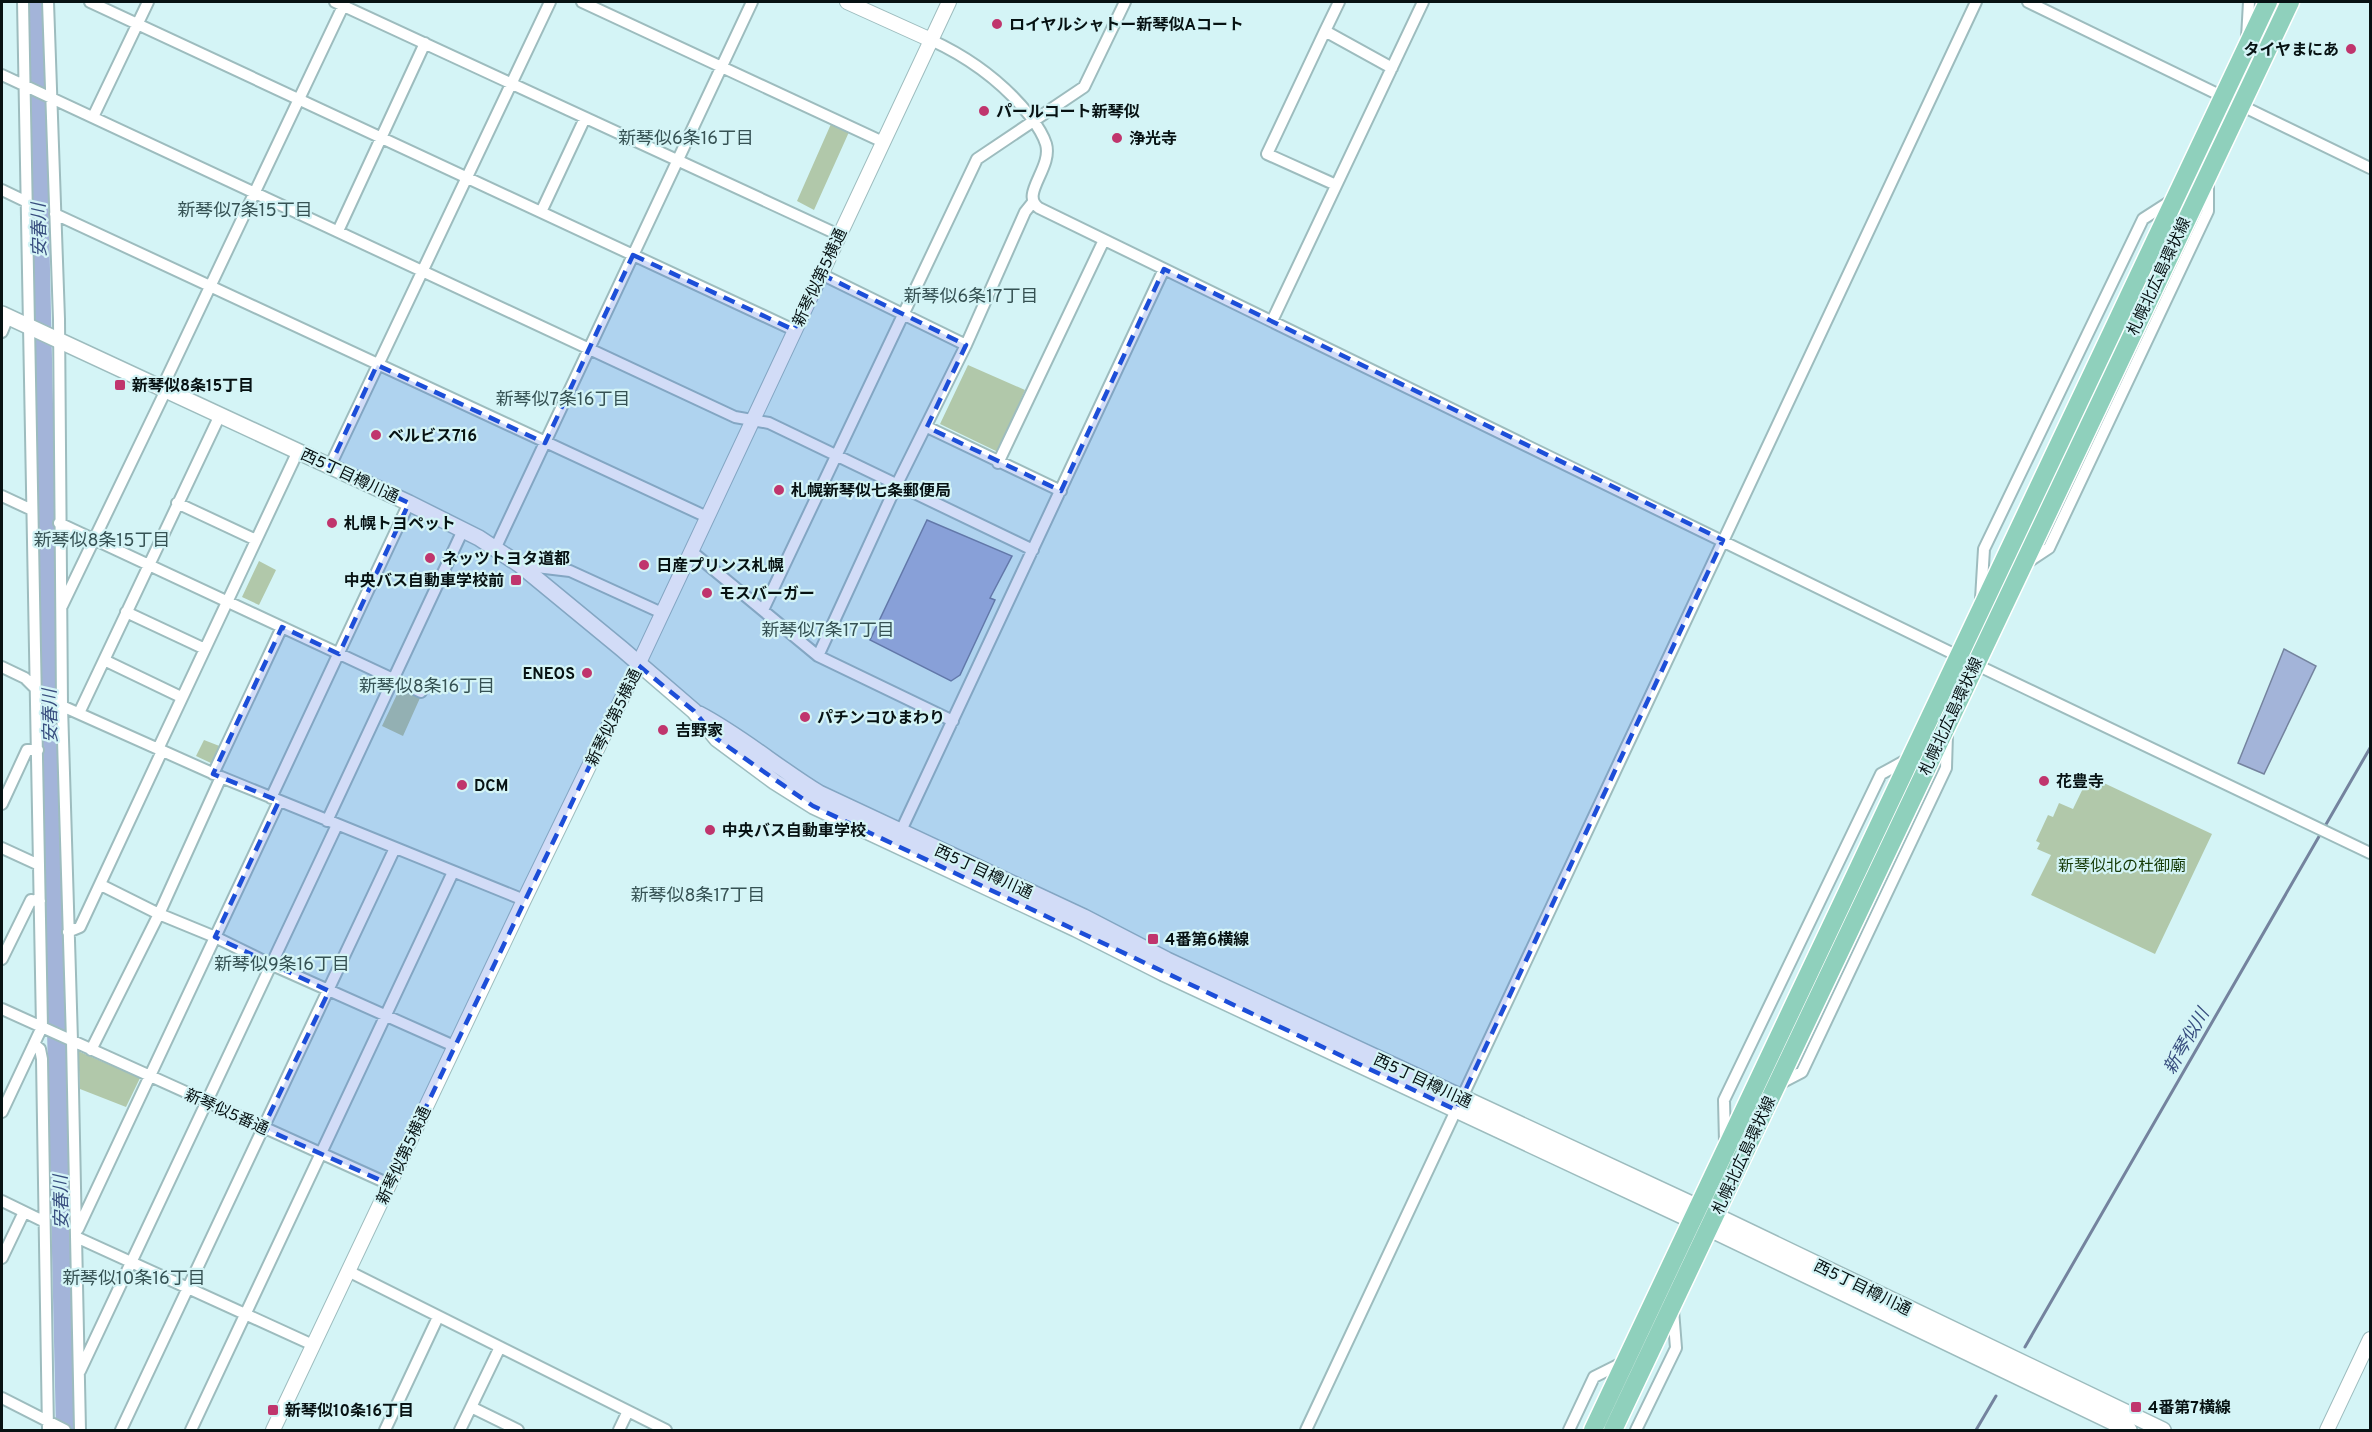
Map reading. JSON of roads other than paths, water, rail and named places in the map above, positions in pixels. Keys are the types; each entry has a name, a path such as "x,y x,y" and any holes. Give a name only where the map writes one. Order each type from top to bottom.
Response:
{"main road":[{"name":"札幌北広島環状線","path":"1613,1431 1673,1303 1725,1149 2268,2"},
{"name":"札幌北広島環状線","path":"1593,1431 1626,1360 1775,1087 2240,104 2292,4"},
{"name":"西5丁目樽川通","path":"5,315 463,530 520,565 694,711 727,729 774,764 819,793 898,837 1084,917 1459,1104 2163,1431"},
{"name":"西5丁目樽川通","path":"1703,1218 2129,1431"}],"street":[{"path":"2,1112 34,1044 46,1029 39,865 39,692 32,510 33,328 27,202 27,86 23,2"},
{"path":"48,2 48,96 55,214 54,338 61,607 60,705 80,1431"},
{"path":"90,2 794,330"},
{"path":"93,117 148,2"},
{"path":"330,466 550,2"},
{"path":"582,2 883,142"},
{"path":"495,549 752,2"},
{"path":"847,2 967,58 1004,87 1034,122 1046,142 1047,154 1044,167 1032,192 1033,202 1039,208 1958,656 2370,853"},
{"name":"新琴似第5横通","path":"273,1431 454,1046 639,665 690,551 949,2"},
{"path":"763,610 835,454 977,159 1084,87 1125,2"},
{"path":"1336,185 1267,154 1339,2"},
{"path":"1272,321 1423,2"},
{"path":"1306,1431 1976,2"},
{"path":"2028,2 2370,168"},
{"path":"2247,44 2249,2"},
{"path":"61,607 300,99 341,3 839,235"},
{"path":"1325,31 1392,68"},
{"path":"338,231 425,43"},
{"path":"2,75 735,417 769,423 1033,550"},
{"path":"542,212 585,118"},
{"path":"2,190 27,202"},
{"path":"818,656 897,484 966,345 1025,212 1033,202"},
{"path":"55,214 707,517"},
{"path":"998,463 1104,240"},
{"path":"898,837 1164,269"},
{"path":"821,274 966,345"},
{"path":"2,332 5,315"},
{"path":"79,713 220,415"},
{"path":"927,427 998,463 1061,491"},
{"path":"68,932 80,927 182,697 298,451"},
{"path":"2,496 32,510"},
{"path":"177,503 256,540"},
{"path":"76,1235 148,1076 215,937 339,654 409,503"},
{"path":"59,523 420,692"},
{"path":"79,1374 270,964 392,680 463,530"},
{"path":"690,551 818,656 953,721"},
{"path":"520,565 570,571 662,613"},
{"path":"126,612 205,649"},
{"path":"91,1050 159,914 282,627"},
{"path":"104,660 182,697"},
{"path":"2,667 25,678 39,692 60,705 217,776 524,900"},
{"path":"2,804 27,750 38,750"},
{"path":"2,848 39,865"},
{"path":"121,1431 395,848"},
{"path":"191,1431 453,872"},
{"path":"100,885 159,914 215,937 329,991 454,1046"},
{"path":"2,960 31,900 40,901"},
{"path":"2,1009 46,1029"},
{"name":"新琴似5番通","path":"46,1029 389,1184"},
{"path":"3,1402 55,1427 43,1221 42,1059 40,1049 34,1044"},
{"path":"2,1201 43,1221"},
{"path":"2,1258 24,1212"},
{"path":"76,1235 313,1345"},
{"path":"348,1271 666,1431"},
{"path":"1636,1431 1676,1348 1673,1303"},
{"path":"385,1431 438,1317"},
{"path":"2327,1431 2370,1339"},
{"path":"460,1431 500,1347"},
{"path":"1569,1431 1594,1377 1626,1360"},
{"path":"471,1407 518,1431"},
{"path":"619,1431 628,1412"}],"water":[{"path":"927,520 1012,556 990,598 995,600 960,675 951,681 870,640"},
{"path":"2284,649 2316,666 2264,774 2238,763"}],"waterway":[{"name":"安春川","path":"34,2 66,1430"},
{"name":"新琴似川","path":"2025,1347 2370,748"},
{"name":"新琴似川","path":"1976,1430 1996,1396"}],"place":[{"name":"ロイヤルシャトー新琴似Aコート","path":"997,24"},
{"name":"タイヤまにあ","path":"2351,49"},
{"name":"パールコート新琴似","path":"984,111"},
{"name":"浄光寺","path":"1117,138"},
{"name":"新琴似8条15丁目","path":"120,385"},
{"name":"ベルビス716","path":"376,435"},
{"name":"札幌新琴似七条郵便局","path":"779,490"},
{"name":"札幌トヨペット","path":"332,523"},
{"name":"ネッツトヨタ道都","path":"430,558"},
{"name":"日産プリンス札幌","path":"644,565"},
{"name":"中央バス自動車学校前","path":"516,580"},
{"name":"モスバーガー","path":"707,593"},
{"name":"ENEOS","path":"587,673"},
{"name":"パチンコひまわり","path":"805,717"},
{"name":"吉野家","path":"663,730"},
{"name":"花豊寺","path":"2044,781"},
{"name":"DCM","path":"462,785"},
{"name":"中央バス自動車学校","path":"710,830"},
{"name":"4番第6横線","path":"1153,939"},
{"name":"4番第7横線","path":"2136,1407"},
{"name":"新琴似10条16丁目","path":"273,1410"}],"district":[{"name":"新琴似6条16丁目","path":"686,138"},
{"name":"新琴似7条15丁目","path":"245,210"},
{"name":"新琴似6条17丁目","path":"971,296"},
{"name":"新琴似7条16丁目","path":"563,399"},
{"name":"新琴似8条15丁目","path":"102,540"},
{"name":"新琴似7条17丁目","path":"828,630"},
{"name":"新琴似8条16丁目","path":"427,686"},
{"name":"新琴似8条17丁目","path":"698,895"},
{"name":"新琴似9条16丁目","path":"282,964"},
{"name":"新琴似10条16丁目","path":"134,1278"}],"park label":[{"name":"新琴似北の杜御廟","path":"2122,865"}]}
